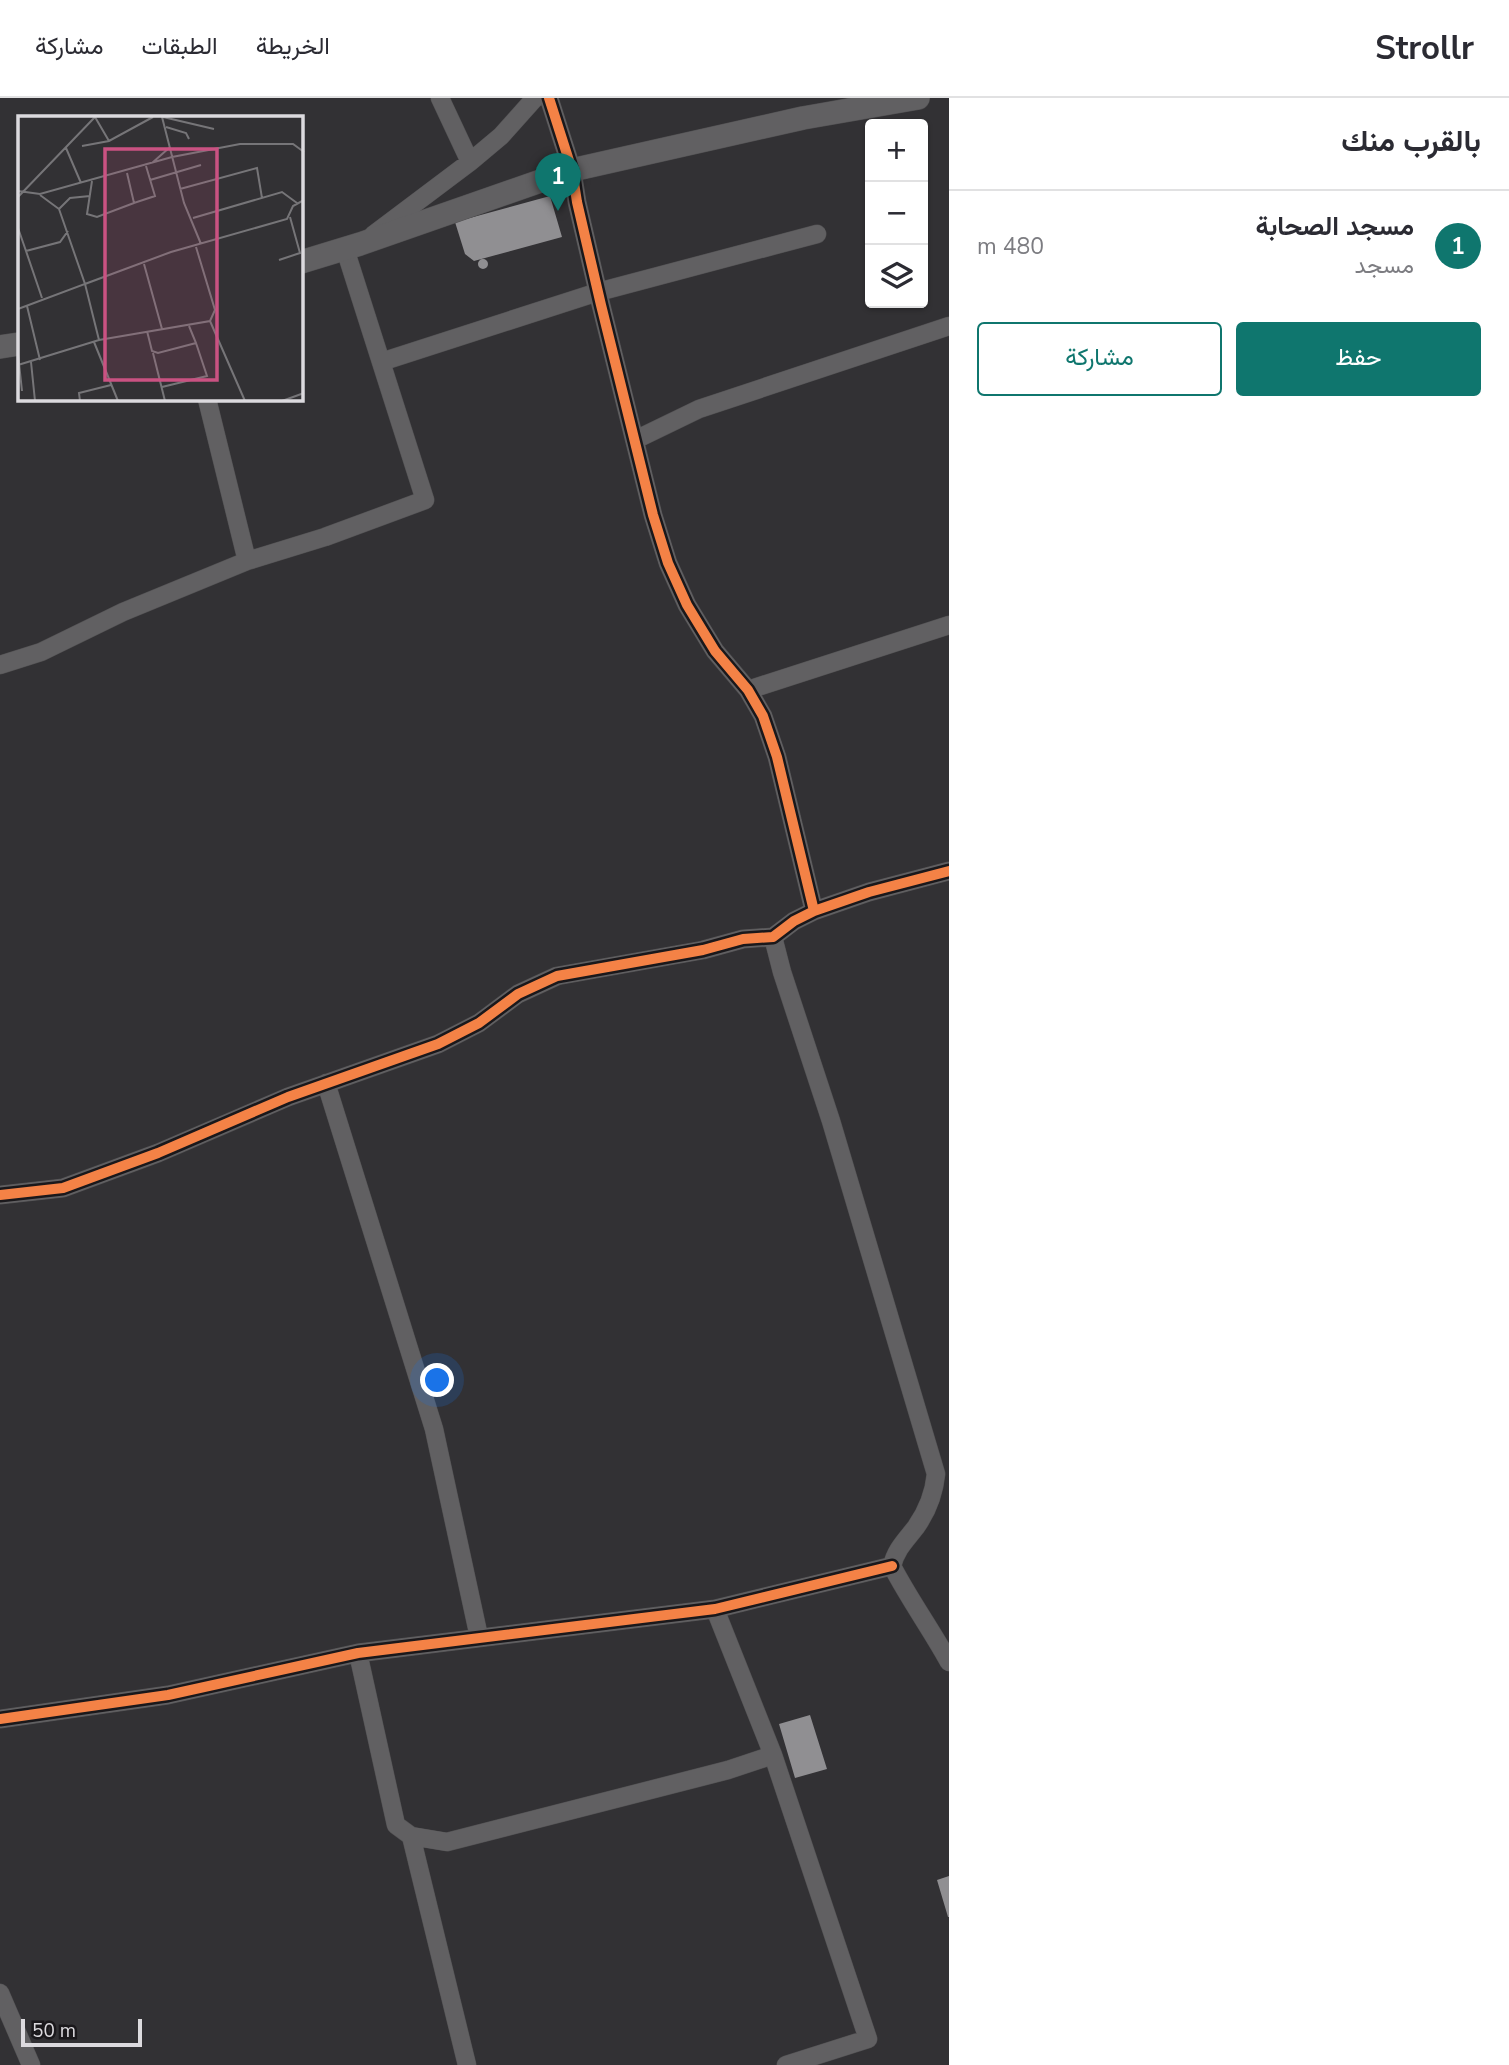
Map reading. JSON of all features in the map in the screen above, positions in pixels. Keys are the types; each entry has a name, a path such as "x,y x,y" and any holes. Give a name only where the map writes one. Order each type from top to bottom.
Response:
{"street":[{"path":"440,98 470,162"},
{"path":"353,247 470,162 501,136 536,98"},
{"path":"549,98 572,170 598,292 668,563 687,605 715,652 748,690 763,716 777,757 814,911"},
{"path":"303,261 353,247 572,170 803,118 918,98"},
{"path":"381,362 598,292 817,234"},
{"path":"0,665 41,652 123,612 247,561 325,537 425,500 381,362 353,247"},
{"path":"635,440 699,409 949,326"},
{"path":"0,347 18,344"},
{"path":"207,401 247,561"},
{"path":"748,690 949,625"},
{"path":"0,1195 63,1188 158,1153 288,1097 438,1044 478,1023 518,994 557,976 703,950 743,939 773,937 814,911 869,892 949,871"},
{"path":"773,937 936,1474 928,1510 902,1543 892,1566 949,1662"},
{"path":"326,1083 434,1429 480,1637"},
{"path":"0,1719 168,1695 358,1653 715,1609 892,1566"},
{"path":"715,1609 773,1755 868,2039 786,2065"},
{"path":"358,1653 396,1825 411,1836 447,1842 728,1770 773,1755"},
{"path":"411,1836 467,2065"},
{"path":"0,1993 31,2065"}],"building":[{"path":"550,196 562,237 474,261 465,254 455,222"},
{"path":"483,259 487,260 487,268 483,269 479,268 478,264 479,260"},
{"path":"810,1715 827,1769 795,1778 779,1724"},
{"path":"949,1876 949,1917 948,1917 937,1880"}],"cycle path":[{"path":"549,98 572,170 601,305 653,515 668,563 687,605 715,651 748,690 763,716 777,757 814,911"},
{"path":"0,1195 63,1188 158,1153 288,1097 438,1044 479,1023 518,994 557,976 703,950 743,939 773,937 794,921 814,911 869,892 949,871"},
{"path":"0,1719 168,1695 358,1653 715,1609 892,1566"}],"place":[{"name":"مسجد الصحابة","path":"558,211"}]}
